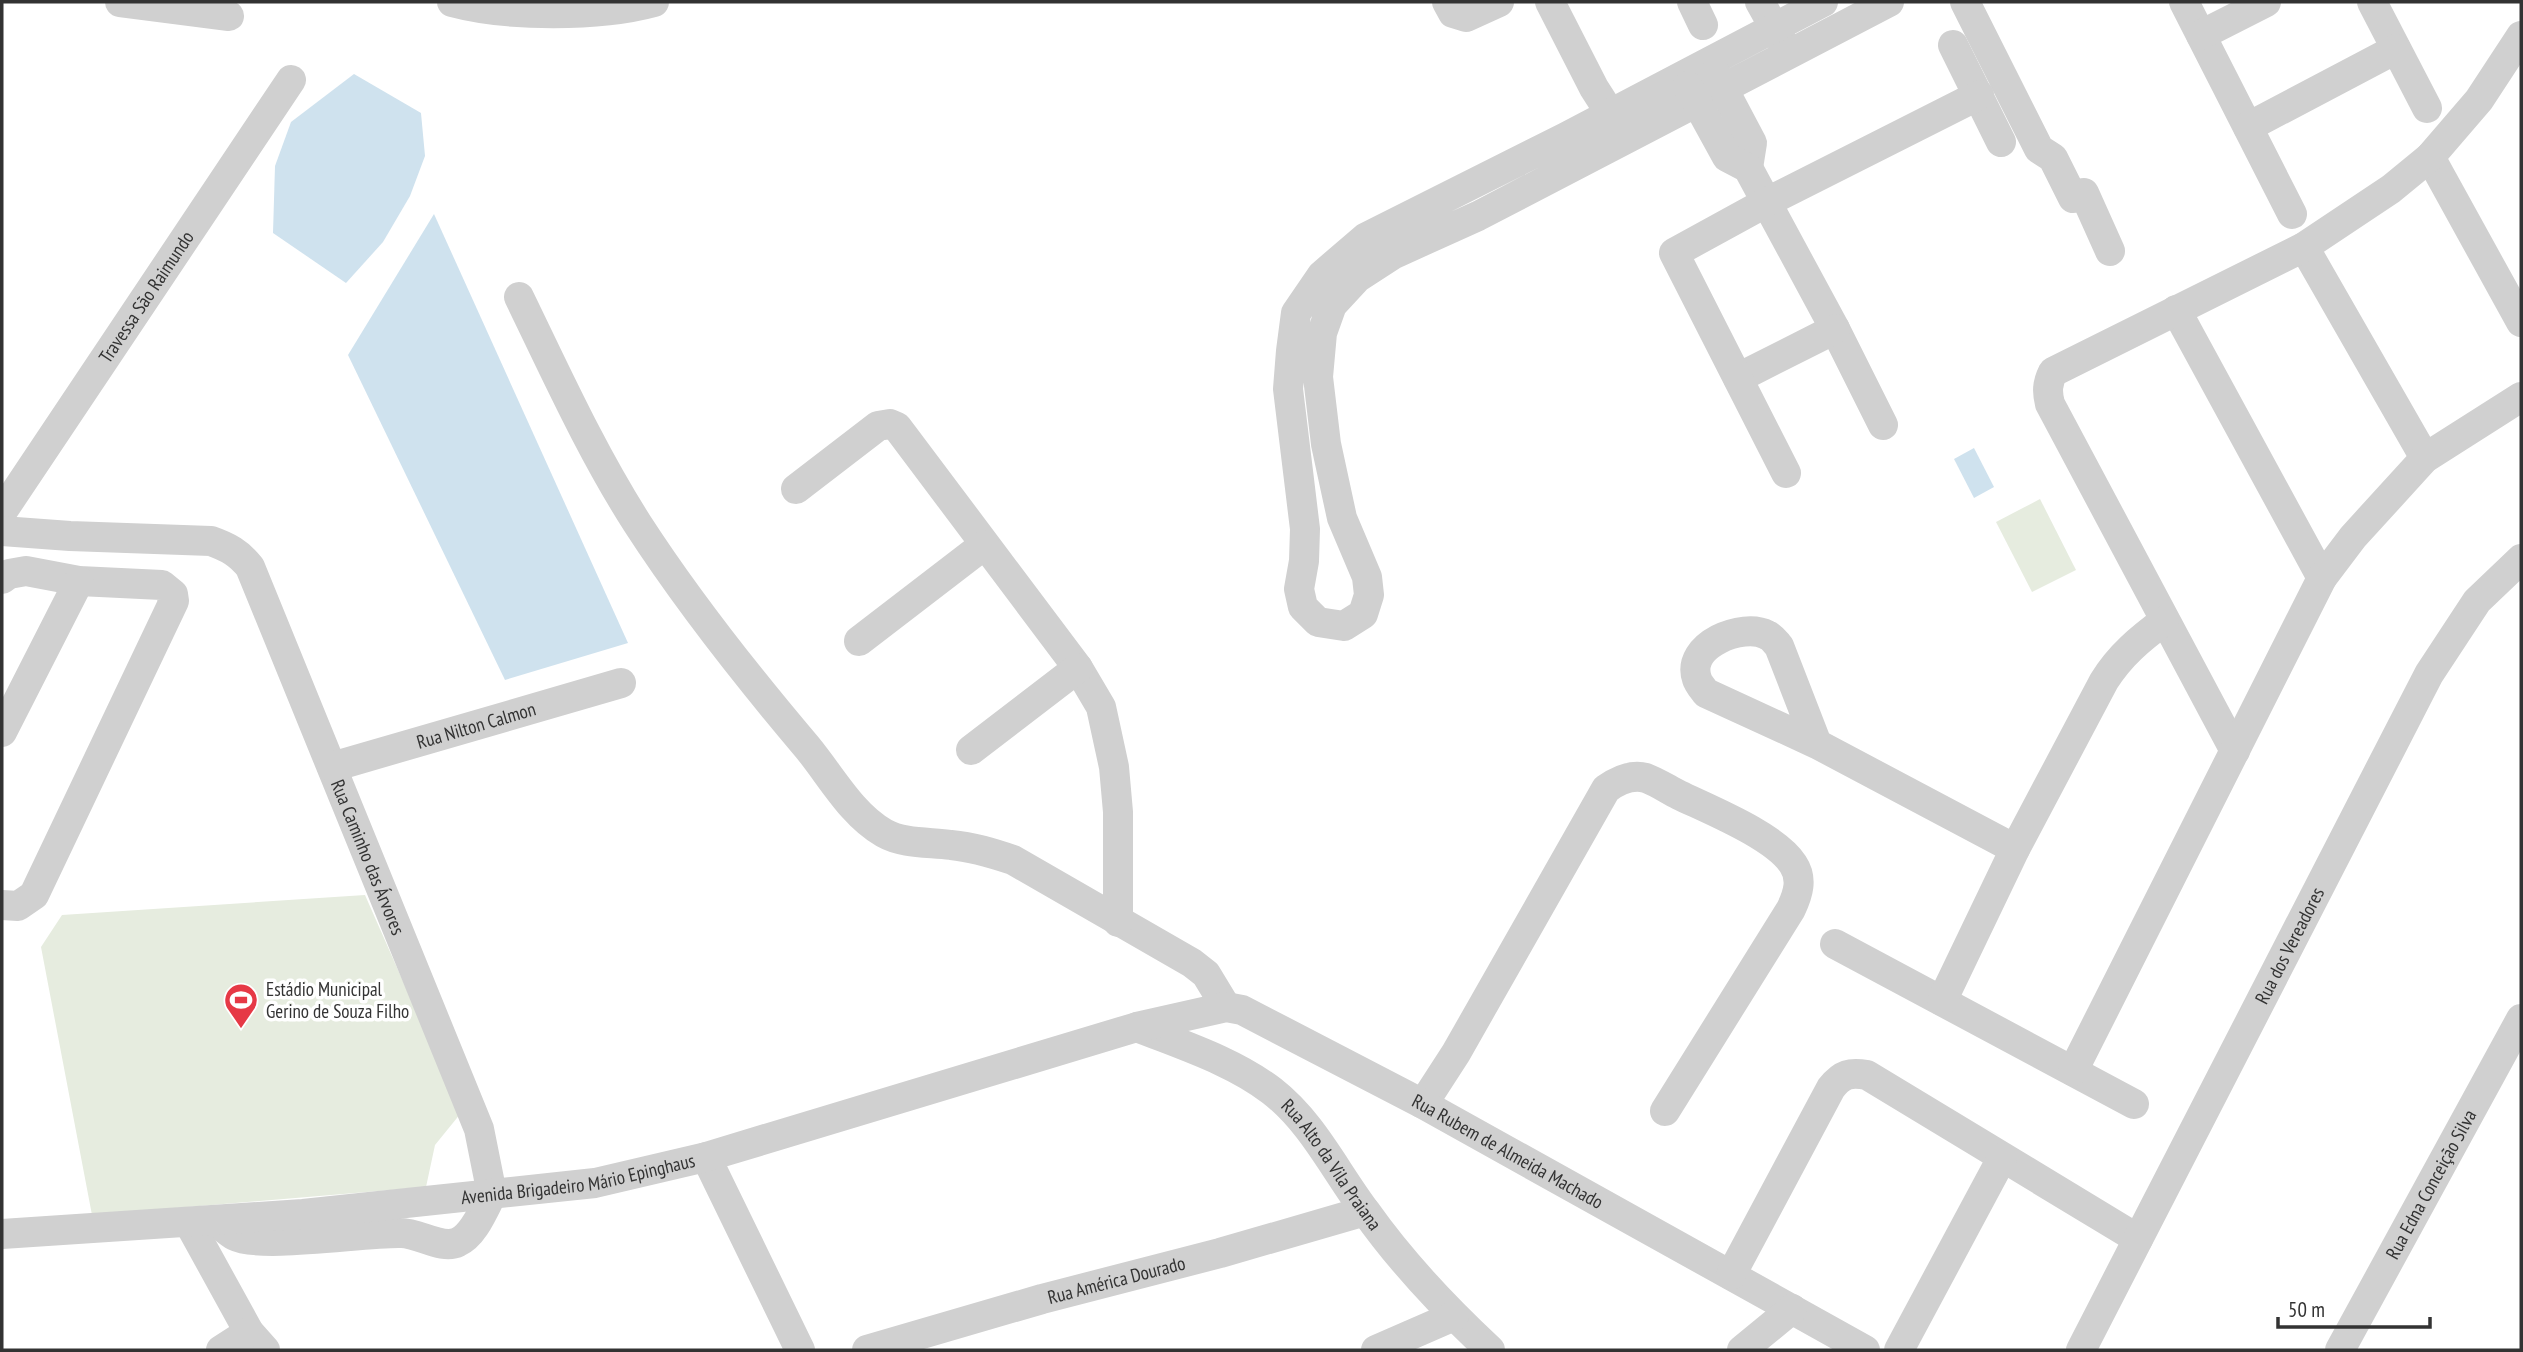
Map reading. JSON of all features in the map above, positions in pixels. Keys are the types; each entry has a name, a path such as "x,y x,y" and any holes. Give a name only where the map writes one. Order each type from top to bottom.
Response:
{"street":[{"path":"120,2 229,16"},
{"path":"452,2 532,13 590,12 654,2"},
{"path":"1447,2 1453,13 1466,17 1499,2"},
{"path":"1550,2 1594,88 1610,113"},
{"path":"1823,2 1767,15 1709,62 1365,238 1322,275 1296,313 1289,389 1305,528 1304,561 1299,589 1303,607 1318,622 1344,626 1363,614 1369,595 1367,577 1342,519 1326,444 1318,377 1322,332 1332,305 1357,278 1394,254 1478,216 1889,2"},
{"path":"1965,2 2039,149 2053,158 2073,198 2084,193 2110,251"},
{"path":"2184,2 2292,214"},
{"path":"2201,35 2266,2"},
{"path":"2372,2 2427,108"},
{"path":"1767,15 1789,54"},
{"path":"2235,751 2050,404 2047,391 2053,372 2304,247 2391,189 2430,158 2479,100 2521,36"},
{"path":"1953,45 2001,142"},
{"path":"2248,127 2396,49"},
{"path":"1709,62 1752,143 1748,167 1835,329 1882,425"},
{"path":"1683,76 1727,158 1748,167"},
{"name":"Travessa São Raimundo","path":"2,512 291,80"},
{"path":"1786,473 1674,253 1767,202 1979,95"},
{"path":"2430,158 2521,322"},
{"path":"2304,247 2425,458"},
{"path":"519,297 582,427 636,521 750,680 864,821 887,835 904,840 987,850 1013,860 1199,968 1218,991 1226,1007 1137,1027"},
{"path":"2176,310 2322,578"},
{"path":"1738,378 1835,329"},
{"path":"2073,1071 2322,578 2371,516 2425,458 2521,397"},
{"path":"796,489 878,426 890,424 897,427 1078,668 1101,707 1114,767 1118,812 1118,922"},
{"path":"2,531 113,537 108,583"},
{"path":"2,733 69,579 70,536"},
{"name":"Rua Caminho das Árvores","path":"113,537 211,541 229,548 250,567 479,1129 492,1194"},
{"path":"859,641 984,545"},
{"name":"Rua dos Vereadores","path":"2081,1350 2429,674 2477,601 2521,559"},
{"path":"2,579 19,571 108,583 162,585 173,594 174,601 34,895 18,906 2,905"},
{"path":"1942,1001 2015,849 2115,663 2130,646 2164,621"},
{"path":"971,750 1078,668"},
{"name":"Rua Nilton Calmon","path":"332,767 621,683"},
{"path":"1817,744 2015,849"},
{"path":"1423,1104 1456,1053 1606,789 1619,780 1645,778 1732,820 1777,847 1792,862 1799,882 1799,893 1791,909 1665,1111"},
{"path":"1835,944 2134,1104"},
{"name":"Rua Rubem de Almeida Machado","path":"1226,1007 1241,1010 1423,1104 1865,1350"},
{"name":"Rua Edna Conceição Silva","path":"2340,1350 2521,1019"},
{"name":"Avenida Brigadeiro Mário Epinghaus","path":"2,1234 303,1214 595,1183 706,1157 1137,1027"},
{"name":"Rua Alto da Vila Praiana","path":"1137,1027 1245,1073 1288,1104 1322,1146 1365,1211 1407,1265 1490,1350"},
{"path":"1731,1275 1831,1088 1839,1077 1852,1073 1867,1075 2138,1239"},
{"path":"706,1157 800,1350"},
{"path":"1899,1350 2003,1158"},
{"path":"202,1222 235,1236 268,1241 402,1233 426,1237 448,1245 466,1237 492,1194"},
{"name":"Rua América Dourado","path":"866,1350 1365,1211"},
{"path":"202,1222 257,1341 221,1350"},
{"path":"1742,1350 1792,1309"},
{"path":"1376,1350 1454,1316"}],"shaded area":[{"path":"2040,499 2076,570 2032,592 1996,522"},
{"name":"Estádio Municipal Gerino de Souza Filho","path":"365,895 461,1113 435,1145 426,1187 92,1215 41,947 62,915"}],"water":[{"path":"354,74 421,113 425,156 410,196 383,242 346,283 273,233 275,166 291,122"},
{"path":"434,214 628,643 505,680 348,355"},
{"path":"1974,448 1994,487 1974,498 1954,459"}],"place":[{"name":"Estádio Municipal Gerino de Souza Filho","path":"241,1030"}]}
